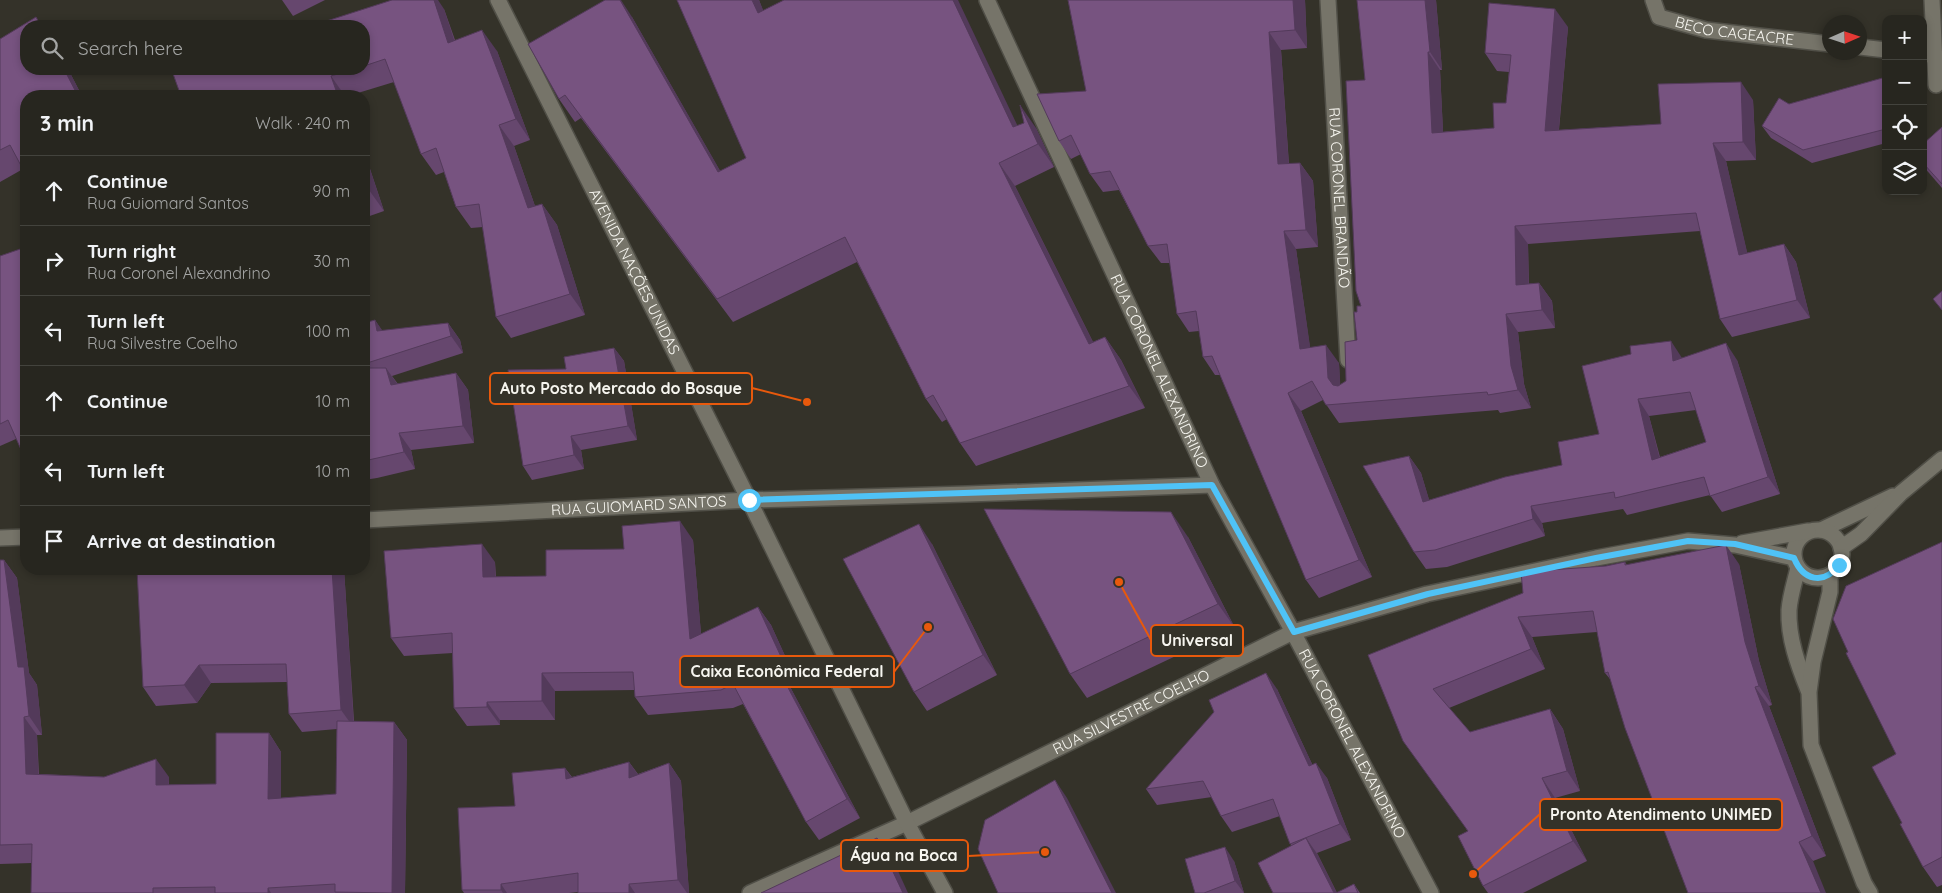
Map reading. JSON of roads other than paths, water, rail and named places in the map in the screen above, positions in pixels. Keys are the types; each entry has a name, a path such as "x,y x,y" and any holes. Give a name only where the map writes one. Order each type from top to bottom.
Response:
{"street":[{"name":"AVENIDA NAÇÕES UNIDAS","path":"498,0 749,500 907,823 945,893"},
{"name":"RUA CORONEL ALEXANDRINO","path":"986,0 1212,485 1294,632 1431,893"},
{"name":"RUA CORONEL BRANDÃO","path":"1328,0 1349,375"},
{"name":"BECO CAGEACRE","path":"1653,0 1659,17 1706,30 1822,43"},
{"path":"1932,0 1930,55 1936,85"},
{"path":"1867,48 1882,50"},
{"path":"1841,548 1861,534 1901,492 1942,459"},
{"name":"RUA GUIOMARD SANTOS","path":"370,520 749,500 1212,485"},
{"path":"1808,692 1797,663 1792,640 1789,610 1796,563 1795,547 1800,537 1901,492"},
{"path":"1815,531 1833,536 1841,548 1842,557 1839,565 1830,576 1830,592 1813,662 1808,692 1811,745 1864,883 1870,893"},
{"name":"RUA SILVESTRE COELHO","path":"750,893 907,823 1294,632 1428,594 1596,558 1688,541 1735,544 1815,531"},
{"path":"0,538 20,537"},
{"name":"RUA SILVESTRE COELHO","path":"1735,544 1796,563"},
{"path":"1796,563 1810,577 1830,576"}],"place":[{"name":"Auto Posto Mercado do Bosque","path":"807,402"},
{"name":"Universal","path":"1119,582"},
{"name":"Caixa Econômica Federal","path":"928,627"},
{"name":"Água na Boca","path":"1045,852"},
{"name":"Pronto Atendimento UNIMED","path":"1473,874"}]}
